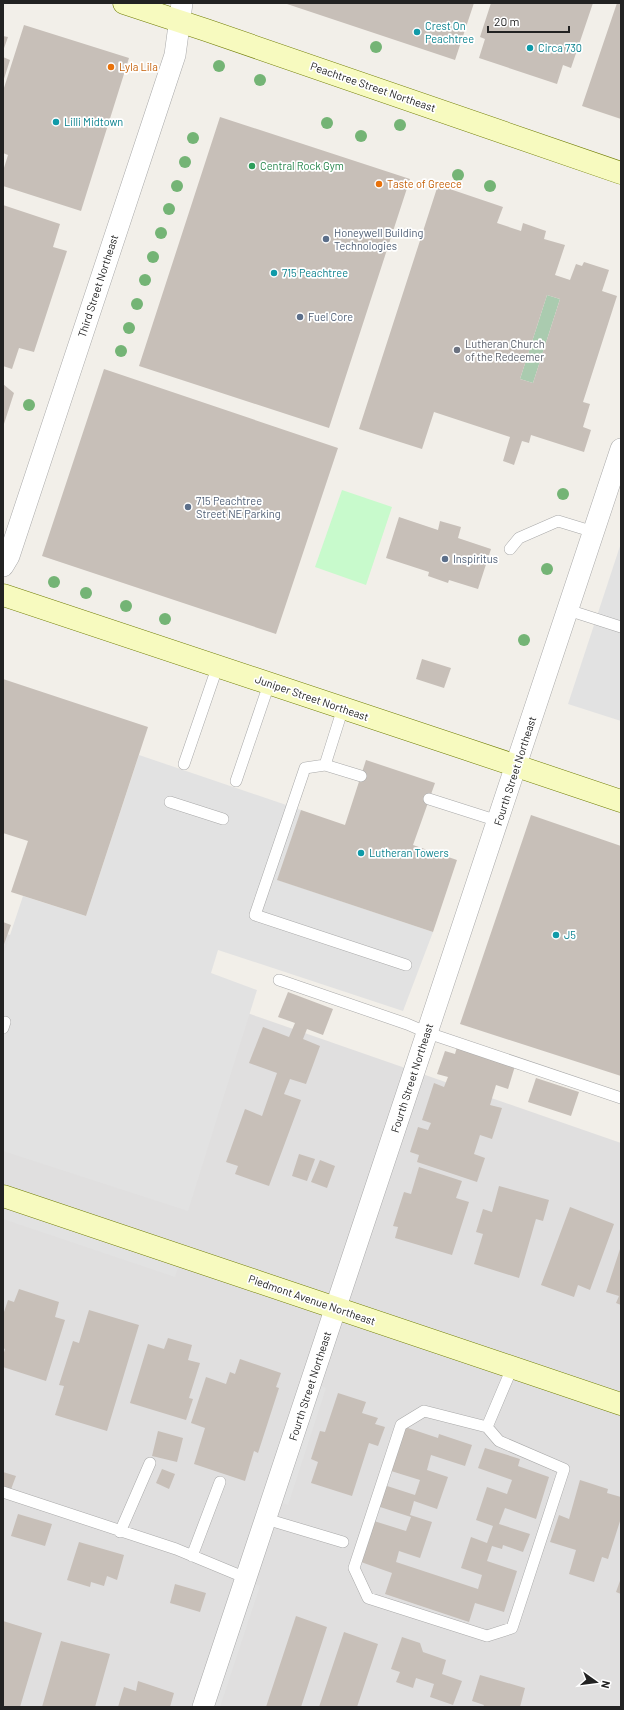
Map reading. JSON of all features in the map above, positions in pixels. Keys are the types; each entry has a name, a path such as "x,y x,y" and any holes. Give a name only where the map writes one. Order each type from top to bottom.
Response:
{"main road":[{"name":"Peachtree Street Northeast","path":"124,3 181,12 621,173"},
{"name":"Juniper Street Northeast","path":"3,594 621,801"},
{"name":"Piedmont Avenue Northeast","path":"3,1196 621,1404"}],"street":[{"name":"Third Street Northeast","path":"3,566 9,556 175,55 181,12"},
{"name":"Fourth Street Northeast","path":"203,1707 621,449"}],"lane":[{"path":"510,548 519,538 558,521 594,532"},
{"path":"568,610 621,627"},
{"path":"184,764 218,665"},
{"path":"236,781 269,684"},
{"path":"326,765 343,708"},
{"path":"361,776 326,765 305,768 255,915 406,965"},
{"path":"429,799 498,821"},
{"path":"170,802 223,819"},
{"path":"279,980 407,1024 428,1033 621,1098"},
{"path":"487,1427 512,1368"},
{"path":"424,1411 487,1427 499,1441 564,1469 512,1628 487,1636 368,1598 354,1568 402,1425 424,1411"},
{"path":"120,1532 150,1463"},
{"path":"192,1556 220,1482"},
{"path":"3,1492 192,1556 246,1578"},
{"path":"266,1519 343,1542"}],"shaded area":[{"path":"621,543 621,721 568,704"},
{"path":"139,755 301,810 278,880 433,932 403,1011 218,950 211,973 257,990 188,1211 3,1151 3,956 23,896 86,916"},
{"path":"3,933 89,958 621,1143 621,1707 3,1707"},
{"path":"3,1208 178,1267 175,1277 3,1219"},
{"path":"319,1386 326,1388 288,1505 280,1502"},
{"path":"253,1583 260,1586 220,1707 212,1707"}],"green space":[{"path":"547,295 560,299 533,383 520,379"},
{"path":"342,490 392,507 366,585 315,567"}],"building":[{"name":"Crest On Peachtree","path":"284,3 474,3 455,60"},
{"name":"Circa 730","path":"491,3 593,3 571,68 563,65 557,84 479,58 485,39 480,37"},
{"path":"617,3 621,3 621,119 582,106"},
{"name":"Lilli Midtown","path":"24,25 129,58 81,211 3,186 3,171 8,155 3,153 3,91"},
{"path":"3,36 8,37 3,51"},
{"path":"3,57 10,60 3,82"},
{"name":"715 Peachtree","path":"220,117 410,179 329,428 139,366"},
{"name":"Lutheran Church of the Redeemer","path":"438,185 503,207 497,223 521,231 523,223 546,231 544,239 565,245 555,275 570,280 576,264 582,266 584,262 609,270 602,291 617,296 583,402 590,404 583,427 591,430 584,452 531,435 529,443 522,441 514,465 503,461 510,437 434,412 422,449 359,429","holes":["547,295 560,299 533,383 520,379"]},
{"path":"3,205 60,224 53,247 67,251 34,352 19,348 12,369 3,366"},
{"name":"715 Peachtree Street NE Parking","path":"104,369 338,448 276,634 42,556"},
{"path":"3,384 14,393 3,427"},
{"path":"399,517 438,530 440,521 461,527 458,538 491,549 478,589 449,580 448,583 428,576 429,572 386,558"},
{"path":"422,659 451,668 444,688 416,679"},
{"path":"3,679 148,727 86,916 11,892 28,841 3,833"},
{"name":"Lutheran Towers","path":"366,760 435,783 413,845 457,860 433,932 277,880 301,810 345,825"},
{"name":"J5","path":"531,815 621,846 621,1076 460,1024"},
{"path":"3,922 11,925 3,947"},
{"path":"288,992 333,1009 323,1035 307,1029 303,1039 320,1046 306,1084 290,1079 284,1094 301,1100 269,1186 235,1174 238,1166 226,1162 245,1109 262,1116 277,1073 249,1063 263,1027 289,1037 295,1023 278,1017"},
{"path":"457,1047 515,1066 508,1089 496,1085 490,1105 502,1108 492,1139 480,1135 474,1154 485,1158 477,1182 417,1162 419,1155 410,1152 418,1127 428,1130 431,1123 422,1120 434,1083 444,1087 448,1077 437,1074 445,1051 455,1054"},
{"path":"536,1078 579,1092 571,1116 528,1102"},
{"path":"299,1154 315,1159 307,1181 292,1176"},
{"path":"320,1160 335,1166 327,1188 311,1182"},
{"path":"419,1167 462,1181 456,1198 469,1202 452,1255 395,1238 398,1227 393,1226 404,1192 411,1194"},
{"path":"499,1186 549,1200 543,1221 536,1219 519,1278 474,1264 483,1234 476,1232 483,1209 492,1212"},
{"path":"570,1207 614,1224 590,1290 578,1285 574,1297 541,1285"},
{"path":"621,1246 621,1305 616,1303 619,1296 606,1292"},
{"path":"19,1289 59,1302 55,1317 65,1320 46,1381 3,1367 3,1356 5,1349 3,1348 3,1315 8,1300 14,1302"},
{"path":"89,1310 139,1325 107,1431 55,1415 64,1386 59,1385 73,1341 79,1343"},
{"path":"168,1338 192,1345 188,1360 200,1363 189,1398 193,1399 186,1420 130,1403 148,1344 164,1349"},
{"path":"240,1359 281,1373 276,1387 279,1388 258,1453 254,1451 245,1481 194,1464 205,1428 191,1423 206,1377 226,1384 230,1372 235,1374"},
{"path":"338,1393 366,1402 362,1413 378,1418 375,1424 385,1427 378,1446 369,1443 352,1496 311,1483 318,1462 311,1459 320,1431 325,1432"},
{"path":"405,1427 438,1438 439,1434 472,1445 465,1466 431,1455 427,1470 448,1477 437,1509 414,1501 410,1515 432,1522 420,1558 399,1551 396,1562 478,1589 482,1575 461,1568 471,1537 487,1543 493,1526 476,1520 487,1487 507,1494 512,1480 478,1468 485,1448 520,1459 518,1466 549,1477 536,1519 505,1508 499,1524 530,1534 523,1552 503,1545 502,1549 492,1546 487,1561 517,1571 504,1612 475,1603 469,1622 385,1594 392,1573 361,1562 374,1521 406,1531 411,1517 377,1506 384,1485 415,1495 420,1480 391,1471"},
{"path":"158,1431 183,1438 177,1462 152,1456"},
{"path":"162,1469 175,1474 169,1489 156,1483"},
{"path":"3,1472 16,1476 10,1492 3,1489"},
{"path":"580,1480 608,1489 607,1493 621,1497 621,1518 608,1559 602,1557 594,1582 569,1574 576,1550 550,1542 559,1515 569,1519"},
{"path":"18,1514 52,1524 45,1546 11,1536"},
{"path":"79,1542 124,1555 117,1580 107,1576 104,1586 91,1582 90,1587 67,1580"},
{"path":"621,1578 621,1594 616,1592"},
{"path":"175,1584 206,1593 200,1612 170,1603"},
{"path":"296,1616 327,1627 301,1707 266,1707"},
{"path":"3,1621 42,1633 20,1707 3,1707"},
{"path":"344,1632 378,1644 357,1707 319,1707"},
{"path":"402,1637 420,1643 423,1652 446,1660 442,1674 462,1681 453,1705 430,1697 434,1684 416,1678 413,1688 396,1682 400,1672 391,1669"},
{"path":"61,1641 110,1654 95,1707 42,1707"},
{"path":"480,1675 525,1688 520,1707 483,1707 484,1705 472,1701"},
{"path":"138,1681 174,1693 170,1707 118,1707 124,1687 136,1691"}],"place":[{"name":"Crest On Peachtree","path":"417,32"},
{"name":"Circa 730","path":"530,48"},
{"name":"Lyla Lila","path":"111,67"},
{"name":"Lilli Midtown","path":"56,122"},
{"name":"Central Rock Gym","path":"252,166"},
{"name":"Taste of Greece","path":"379,184"},
{"name":"Honeywell Building Technologies","path":"326,239"},
{"name":"715 Peachtree","path":"274,273"},
{"name":"Fuel Core","path":"300,317"},
{"name":"Lutheran Church of the Redeemer","path":"457,350"},
{"name":"715 Peachtree Street NE Parking","path":"188,507"},
{"name":"Inspiritus","path":"445,559"},
{"name":"Lutheran Towers","path":"361,853"},
{"name":"J5","path":"556,935"}]}
